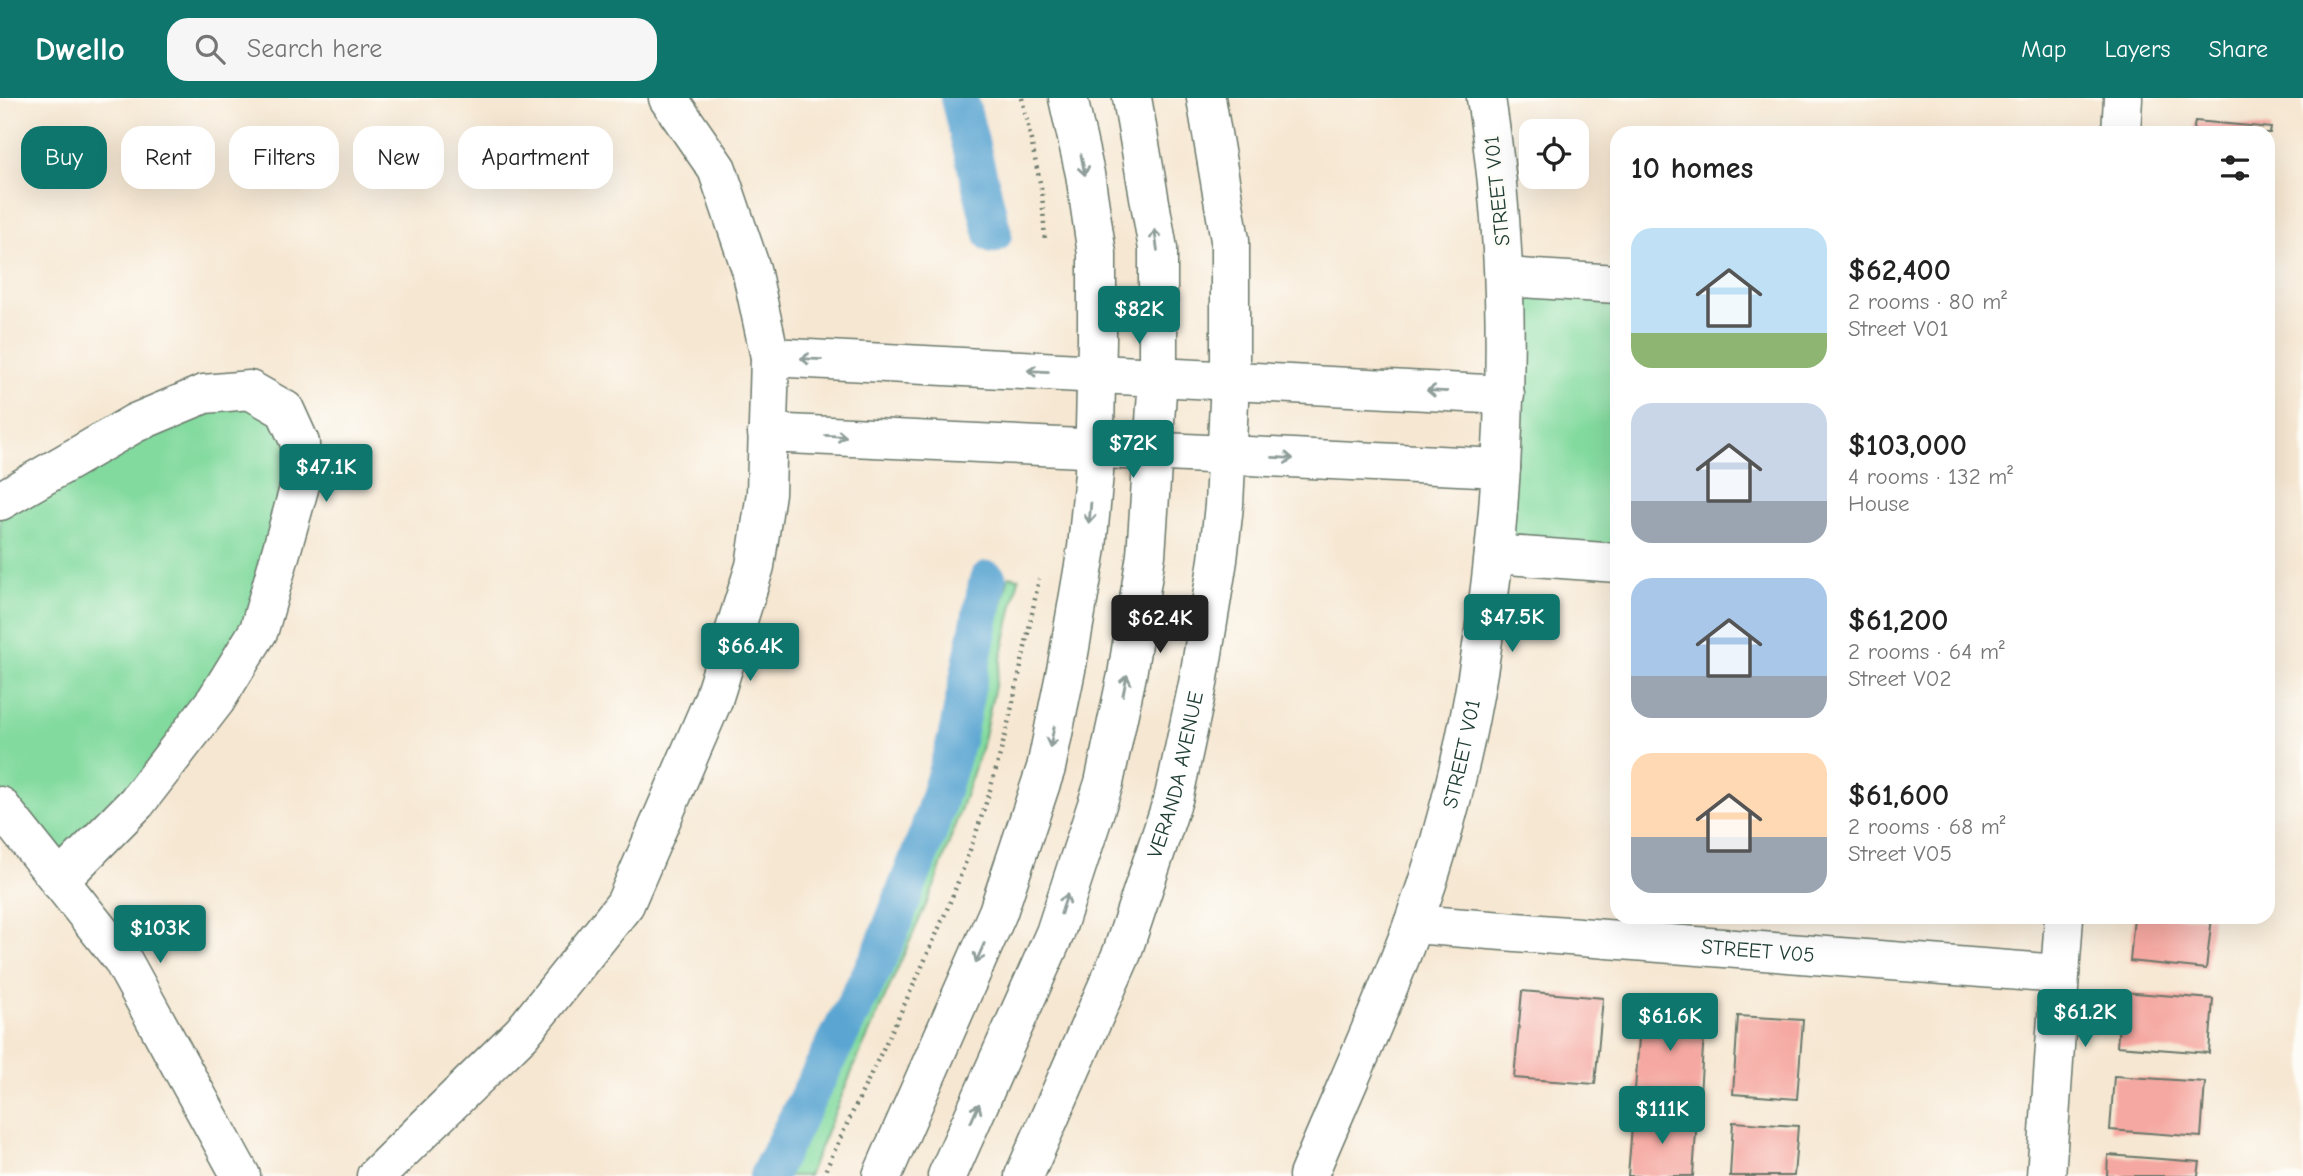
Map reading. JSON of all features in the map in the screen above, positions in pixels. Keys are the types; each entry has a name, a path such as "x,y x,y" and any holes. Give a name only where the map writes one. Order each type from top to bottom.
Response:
{"street":[{"path":"376,1176 522,1033 625,904 713,701 751,578 766,493 770,356 751,269 717,169 668,98"},
{"path":"882,1176 998,912 1046,768 1067,665 1087,548 1097,374 1097,254 1085,174 1068,98"},
{"path":"947,1176 1055,933 1104,783 1127,676 1146,555 1158,377 1158,249 1132,98"},
{"name":"VERANDA AVENUE","path":"1024,1176 1122,953 1174,796 1198,684 1224,505 1230,381 1230,240 1206,98"},
{"name":"STREET V01","path":"1308,1176 1413,924 1439,845 1468,732 1484,643 1494,554 1505,395 1500,193 1486,98"},
{"path":"2121,126 2123,98"},
{"path":"1504,277 1610,284"},
{"path":"770,356 1505,395"},
{"path":"0,501 135,423 204,394 250,390 285,410 300,443 300,485 259,630 216,700 138,802 59,881"},
{"path":"767,433 1501,468"},
{"path":"1494,554 1610,562"},
{"path":"0,806 122,959 242,1176"},
{"name":"STREET V05","path":"1413,924 2060,974"},
{"path":"2046,1176 2064,924"}],"path":[{"path":"1022,98 1042,192 1045,241"},
{"path":"823,1176 946,911 979,826 1012,713 1039,579"}],"green space":[{"path":"1504,277 1610,284 1610,562 1494,554"},
{"path":"250,390 300,443 259,630 59,881 0,806 0,501"},
{"path":"1009,576 1019,578 981,749 934,887 808,1176 787,1176 878,981 948,818"}],"building":[{"path":"2195,121 2249,126 2194,126"},
{"path":"2133,924 2211,924 2206,969 2130,961"},
{"path":"1522,991 1603,998 1595,1084 1514,1078"},
{"path":"2122,992 2213,999 2209,1053 2117,1046"},
{"path":"1641,1012 1705,1016 1700,1095 1635,1090"},
{"path":"1738,1016 1803,1020 1797,1099 1733,1094"},
{"path":"2114,1076 2205,1082 2201,1137 2110,1130"},
{"path":"1633,1113 1697,1117 1693,1176 1628,1176"},
{"path":"1733,1122 1798,1126 1794,1176 1730,1176"},
{"path":"2108,1155 2200,1162 2198,1176 2107,1176"}],"waterway":[{"path":"959,98 993,234"},
{"path":"768,1176 882,951 928,833 956,740 988,580"}]}
